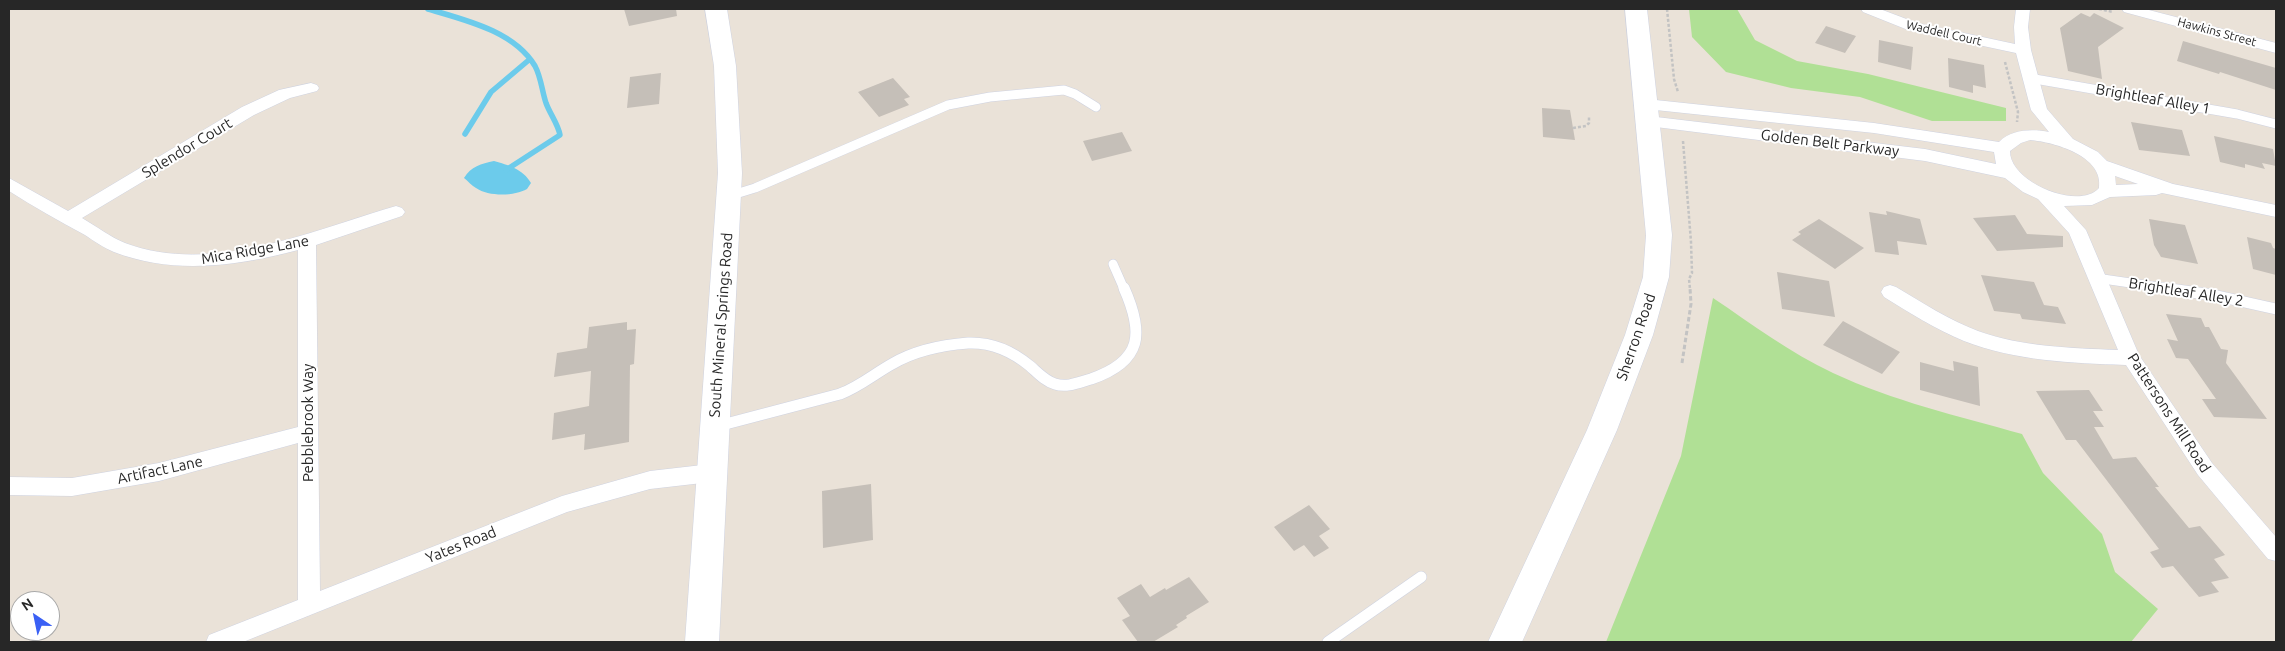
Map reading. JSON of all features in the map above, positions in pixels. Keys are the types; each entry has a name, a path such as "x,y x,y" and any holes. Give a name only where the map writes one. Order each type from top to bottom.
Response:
{"main road":[{"name":"South Mineral Springs Road","path":"702,642 728,197 729,136 725,66 716,9"},
{"name":"Sherron Road","path":"1505,642 1602,430 1639,335 1656,277 1659,235 1636,9"}],"street":[{"name":"Waddell Court","path":"1868,9 1920,29 2023,50"},
{"path":"2023,9 2021,27 2023,50 2039,110 2067,142"},
{"name":"Hawkins Street","path":"2129,9 2276,48"},
{"name":"Splendor Court","path":"68,219 248,111 285,94 311,88"},
{"path":"2030,135 2039,110"},
{"name":"Golden Belt Parkway","path":"1647,113 1874,128 2002,148"},
{"name":"Golden Belt Parkway","path":"1647,113 1925,155 2010,173"},
{"path":"2108,191 2110,183 2103,166 2093,157 2067,142 2054,138 2030,135 2008,142 2002,148 2001,156 2010,173 2031,189 2059,199 2088,201 2100,197 2108,191 2170,189"},
{"path":"2103,166 2170,189 2276,210"},
{"name":"Mica Ridge Lane","path":"9,184 121,248 162,259 200,261 244,255 307,242 396,212"},
{"name":"Pattersons Mill Road","path":"2044,194 2076,230 2131,358 2205,469 2276,552"},
{"path":"2076,230 2088,201"},
{"name":"Pebblebrook Way","path":"307,242 309,604"},
{"path":"1890,292 1941,322 1971,336 2003,346 2054,355 2131,358"},
{"name":"Artifact Lane","path":"9,486 72,487 159,472 308,432"},
{"name":"Yates Road","path":"217,642 562,504 650,480 711,473"}],"lane":[{"name":"Brightleaf Alley 1","path":"2029,78 2236,114 2276,124"},
{"path":"728,197 756,188 926,113 964,101 1064,90 1075,94 1096,107"},
{"path":"714,427 753,415 830,398 849,391 891,364 904,358 960,344 991,344 1016,356 1055,384 1080,382 1106,373 1130,357 1137,345 1139,335 1138,323 1113,264"},
{"name":"Brightleaf Alley 2","path":"2096,278 2213,295 2276,309"},
{"path":"1328,642 1422,577"}],"path":[{"path":"1667,9 1674,79 1678,93 1682,95"},
{"path":"2001,56 2005,60 2018,112 2017,121 2014,126"},
{"path":"1573,128 1582,129 1587,127 1590,123 1589,116"},
{"path":"1682,363 1690,304 1689,279 1692,273 1684,137"}],"green space":[{"path":"1689,9 1737,9 1755,40 1797,61 1868,74 2006,108 2006,121 1932,121 1860,97 1791,88 1726,72 1692,37"},
{"path":"1713,298 1786,347 1833,373 1902,400 2022,434 2043,473 2102,534 2115,572 2158,609 2131,642 1606,642 1681,456"}],"water":[{"path":"494,161 510,166 524,174 531,183 527,189 509,194 488,193 474,187 464,178 473,168"}],"building":[{"path":"624,9 676,9 677,16 629,26"},
{"path":"2081,13 2090,17 2094,13 2124,28 2098,47 2102,79 2068,71 2060,28"},
{"path":"1826,26 1856,36 1845,53 1815,43"},
{"path":"1879,40 1913,47 1911,70 1878,62"},
{"path":"2183,41 2276,68 2276,90 2220,72 2219,74 2177,61"},
{"path":"1948,58 1984,65 1986,88 1973,85 1973,93 1949,87"},
{"path":"661,73 659,104 627,108 630,77"},
{"path":"893,78 910,97 904,99 909,105 879,117 858,92"},
{"path":"1542,108 1570,110 1575,140 1543,137"},
{"path":"2131,122 2182,130 2190,156 2139,150"},
{"path":"1122,132 1132,151 1092,161 1083,141"},
{"path":"2214,136 2273,149 2276,166 2262,163 2265,169 2245,164 2245,168 2220,162"},
{"path":"1886,211 1920,219 1927,245 1897,241 1899,255 1875,252 1869,212 1887,215"},
{"path":"2015,215 2027,234 2063,236 2063,247 1997,251 1973,218"},
{"path":"1819,219 1864,248 1835,269 1792,240 1801,234 1798,232"},
{"path":"2149,219 2185,225 2198,264 2161,257 2154,245"},
{"path":"2247,237 2271,243 2273,248 2276,249 2276,275 2253,269"},
{"path":"1777,272 1829,281 1835,317 1782,309"},
{"path":"1981,275 2034,282 2044,305 2058,307 2066,324 2022,319 2020,314 1994,311"},
{"path":"2166,314 2201,318 2205,327 2209,327 2221,349 2228,350 2226,363 2267,419 2214,417 2202,399 2216,399 2188,359 2176,358 2167,339 2178,341"},
{"path":"1843,321 1900,352 1882,374 1823,345"},
{"path":"627,322 627,330 636,329 634,364 630,365 629,442 584,450 585,434 552,440 554,413 589,406 591,371 554,377 557,353 587,348 589,327"},
{"path":"1953,361 1978,367 1980,406 1920,390 1920,362 1954,371"},
{"path":"2089,390 2103,411 2093,411 2104,427 2094,427 2113,459 2136,457 2159,487 2155,487 2189,528 2200,526 2225,555 2214,559 2229,578 2211,582 2219,592 2199,597 2173,566 2162,568 2150,552 2159,549 2076,440 2066,440 2036,391"},
{"path":"871,484 873,540 823,548 822,491"},
{"path":"1309,505 1330,529 1319,536 1329,548 1314,557 1304,545 1294,551 1274,527"},
{"path":"1189,577 1209,602 1186,616 1187,618 1176,625 1178,627 1153,642 1138,642 1122,620 1130,616 1117,598 1141,584 1150,597"}],"waterway":[{"path":"428,9 473,23 502,35 515,44 530,59"},
{"path":"465,134 491,92 530,59"},
{"path":"506,170 560,135 546,103 539,75 530,59"}]}
